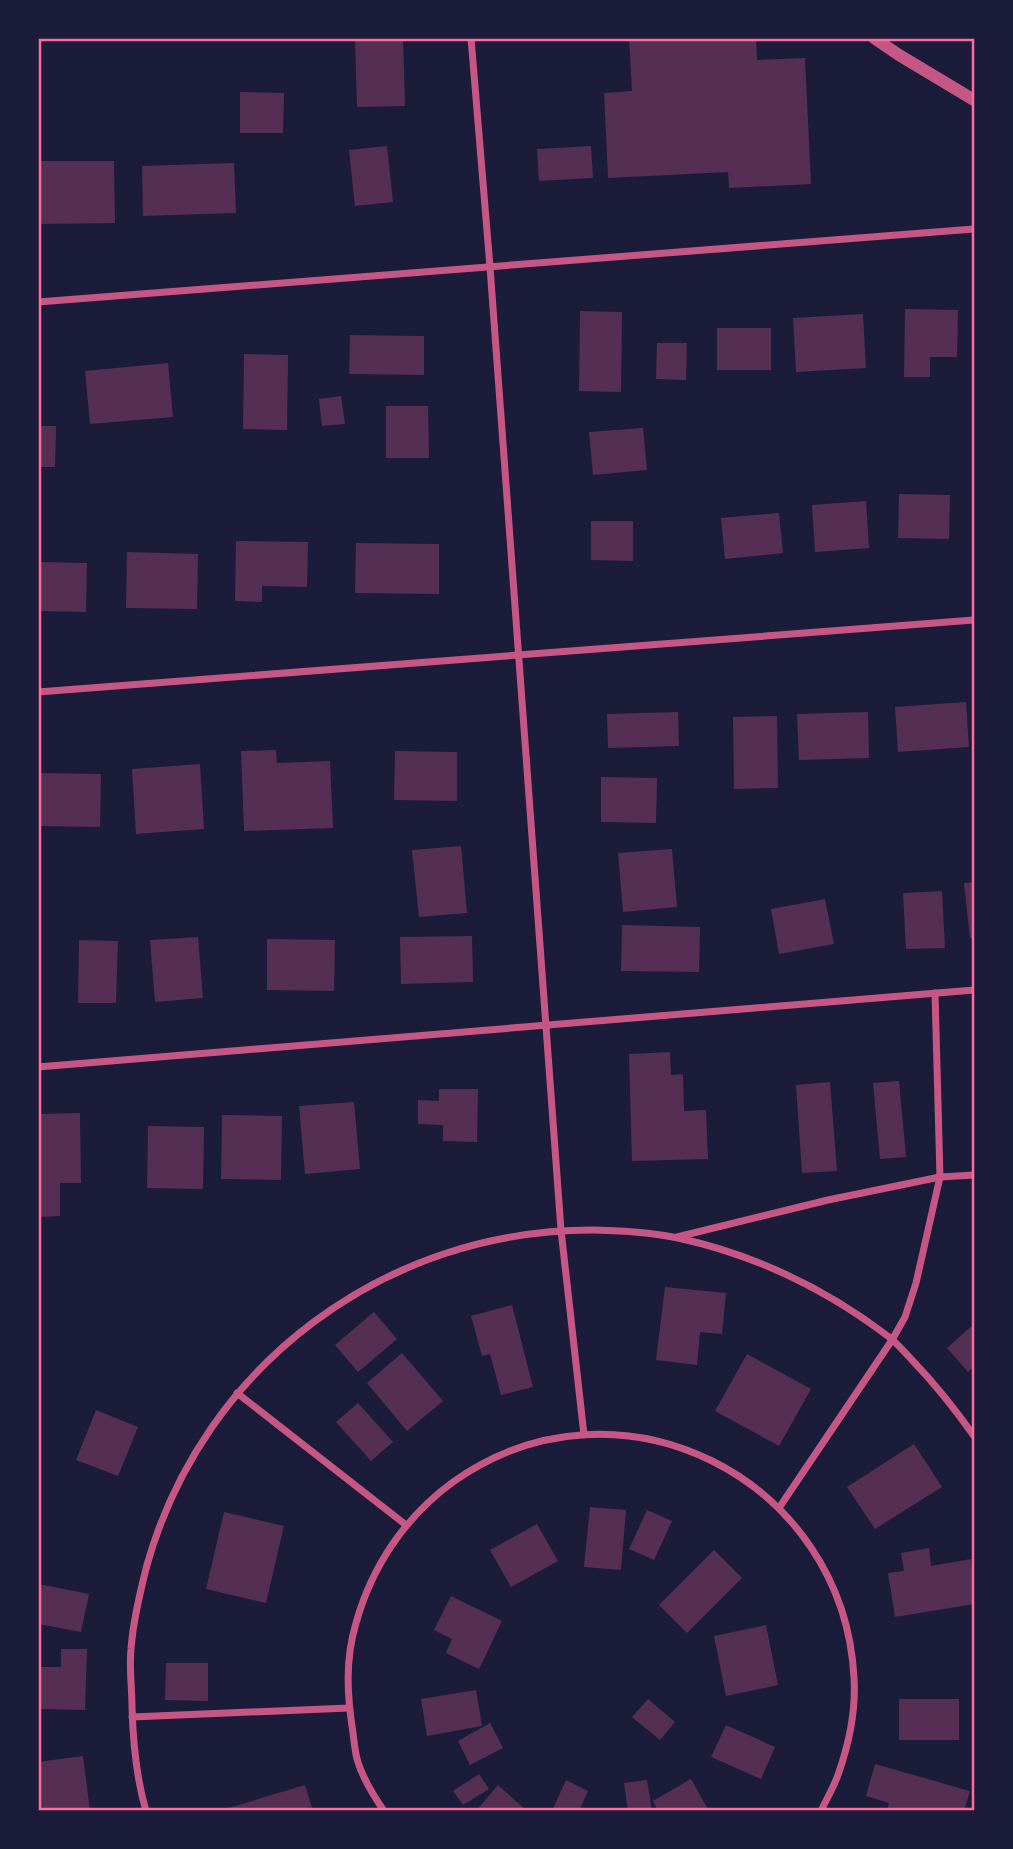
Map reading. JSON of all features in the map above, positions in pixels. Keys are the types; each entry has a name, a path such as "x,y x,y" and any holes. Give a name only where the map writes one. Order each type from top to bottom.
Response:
{"street":[{"path":"471,38 561,1230 584,1435"},
{"path":"874,38 975,100"},
{"path":"38,302 975,229"},
{"path":"38,692 975,620"},
{"path":"38,1067 975,990"},
{"path":"779,1508 892,1340 905,1317 916,1283 940,1177 935,993"},
{"path":"675,1237 828,1200 940,1177 975,1175"},
{"path":"146,1811 133,1752 131,1650 139,1594 154,1539 176,1487 204,1438 237,1393 274,1354 315,1320 371,1285 407,1267 508,1237 561,1230 618,1231 675,1237 720,1248 763,1263 805,1283 845,1306 892,1340 949,1401 975,1436"},
{"path":"237,1393 406,1525"},
{"path":"384,1811 373,1795 357,1759 347,1676 352,1636 364,1595 382,1558 406,1525 435,1495 480,1465 505,1453 543,1441 584,1435 620,1435 655,1440 690,1450 722,1465 752,1485 779,1508 810,1545 833,1586 848,1632 854,1679 851,1727 839,1773 821,1811"},
{"path":"132,1717 349,1708"}],"building":[{"path":"355,38 403,38 405,106 357,107"},
{"path":"756,38 757,60 805,58 811,184 729,188 728,172 608,178 604,93 632,91 629,39"},
{"path":"240,92 284,93 283,133 240,133"},
{"path":"387,146 393,202 355,206 349,150"},
{"path":"591,146 593,178 539,181 537,149"},
{"path":"38,161 114,161 115,223 38,224"},
{"path":"234,163 236,213 143,216 142,166"},
{"path":"905,309 958,310 957,357 930,357 930,377 904,377"},
{"path":"580,311 622,312 621,392 579,391"},
{"path":"863,314 866,368 796,372 793,318"},
{"path":"717,328 771,328 771,370 717,370"},
{"path":"350,335 424,336 424,375 349,374"},
{"path":"657,343 687,343 686,380 656,379"},
{"path":"244,354 288,355 287,430 243,429"},
{"path":"168,363 173,417 90,424 85,371"},
{"path":"341,396 345,424 322,426 319,399"},
{"path":"386,406 428,406 429,458 386,458"},
{"path":"38,426 56,426 55,467 38,467"},
{"path":"643,428 647,470 593,475 589,432"},
{"path":"899,494 950,495 949,539 898,538"},
{"path":"866,501 869,548 815,552 812,505"},
{"path":"779,513 783,553 725,559 721,518"},
{"path":"591,521 633,521 633,561 591,560"},
{"path":"236,541 308,542 307,587 262,586 262,602 235,601"},
{"path":"356,543 439,544 439,594 355,593"},
{"path":"127,552 198,554 197,609 126,608"},
{"path":"38,562 87,563 86,612 38,611"},
{"path":"966,702 969,747 898,752 895,707"},
{"path":"678,712 679,746 608,748 607,714"},
{"path":"868,712 869,758 799,760 797,714"},
{"path":"777,716 778,788 734,789 733,717"},
{"path":"276,750 277,763 330,761 333,828 244,831 241,751"},
{"path":"395,751 457,752 457,801 394,800"},
{"path":"200,764 204,829 136,834 132,769"},
{"path":"38,773 101,774 100,827 38,826"},
{"path":"601,777 657,778 656,823 601,822"},
{"path":"461,846 467,913 419,917 412,850"},
{"path":"672,849 677,907 623,912 618,853"},
{"path":"974,882 974,938 970,938 964,883"},
{"path":"942,891 945,948 906,949 903,893"},
{"path":"825,899 834,944 779,954 771,909"},
{"path":"622,925 700,927 699,972 621,971"},
{"path":"472,936 473,982 401,984 400,937"},
{"path":"198,937 203,998 155,1002 150,940"},
{"path":"267,939 335,940 334,991 267,990"},
{"path":"79,940 118,941 116,1003 78,1003"},
{"path":"670,1052 671,1075 683,1074 684,1111 706,1110 708,1159 632,1161 629,1054"},
{"path":"899,1081 906,1157 880,1159 873,1083"},
{"path":"830,1082 837,1171 802,1173 796,1085"},
{"path":"439,1089 478,1089 477,1142 443,1141 443,1125 418,1124 418,1100 439,1101"},
{"path":"354,1102 360,1169 305,1174 299,1106"},
{"path":"80,1113 81,1183 60,1183 60,1216 39,1217 38,1114"},
{"path":"222,1115 282,1116 281,1180 221,1179"},
{"path":"148,1126 204,1127 203,1189 147,1188"},
{"path":"665,1287 726,1293 722,1334 700,1332 697,1365 656,1360"},
{"path":"512,1305 533,1387 501,1395 490,1354 482,1356 471,1316"},
{"path":"374,1312 397,1339 358,1372 335,1345"},
{"path":"974,1324 974,1366 968,1372 947,1348"},
{"path":"402,1353 443,1401 407,1431 367,1383"},
{"path":"747,1354 811,1389 779,1446 715,1411"},
{"path":"358,1403 393,1442 371,1461 336,1422"},
{"path":"96,1410 138,1427 118,1476 76,1460"},
{"path":"914,1444 942,1487 875,1529 847,1487"},
{"path":"590,1507 626,1510 621,1570 584,1567"},
{"path":"647,1510 672,1521 654,1560 629,1549"},
{"path":"224,1512 284,1526 266,1603 206,1589"},
{"path":"537,1524 558,1561 511,1587 490,1550"},
{"path":"929,1548 931,1566 971,1559 974,1604 895,1617 888,1573 904,1571 901,1553"},
{"path":"714,1550 742,1578 687,1633 659,1605"},
{"path":"38,1584 89,1594 81,1632 38,1624"},
{"path":"451,1596 502,1621 479,1669 446,1653 452,1639 434,1630"},
{"path":"766,1625 778,1685 726,1696 714,1636"},
{"path":"61,1649 87,1649 85,1710 38,1709 38,1667 61,1667"},
{"path":"166,1663 208,1663 208,1701 165,1700"},
{"path":"476,1690 482,1726 427,1736 421,1699"},
{"path":"648,1699 675,1722 660,1740 632,1717"},
{"path":"899,1699 959,1699 959,1740 899,1740"},
{"path":"490,1723 503,1748 470,1765 458,1741"},
{"path":"726,1725 775,1747 761,1779 711,1757"},
{"path":"83,1756 90,1811 38,1811 38,1762"},
{"path":"875,1764 970,1791 964,1811 887,1811 889,1803 866,1796"},
{"path":"479,1774 489,1789 463,1805 453,1791"},
{"path":"691,1779 709,1811 658,1811 653,1801"},
{"path":"566,1780 588,1791 579,1811 552,1811"},
{"path":"647,1780 652,1811 628,1811 624,1783"},
{"path":"305,1785 313,1811 222,1811 222,1810"},
{"path":"498,1785 527,1811 476,1811"}]}
